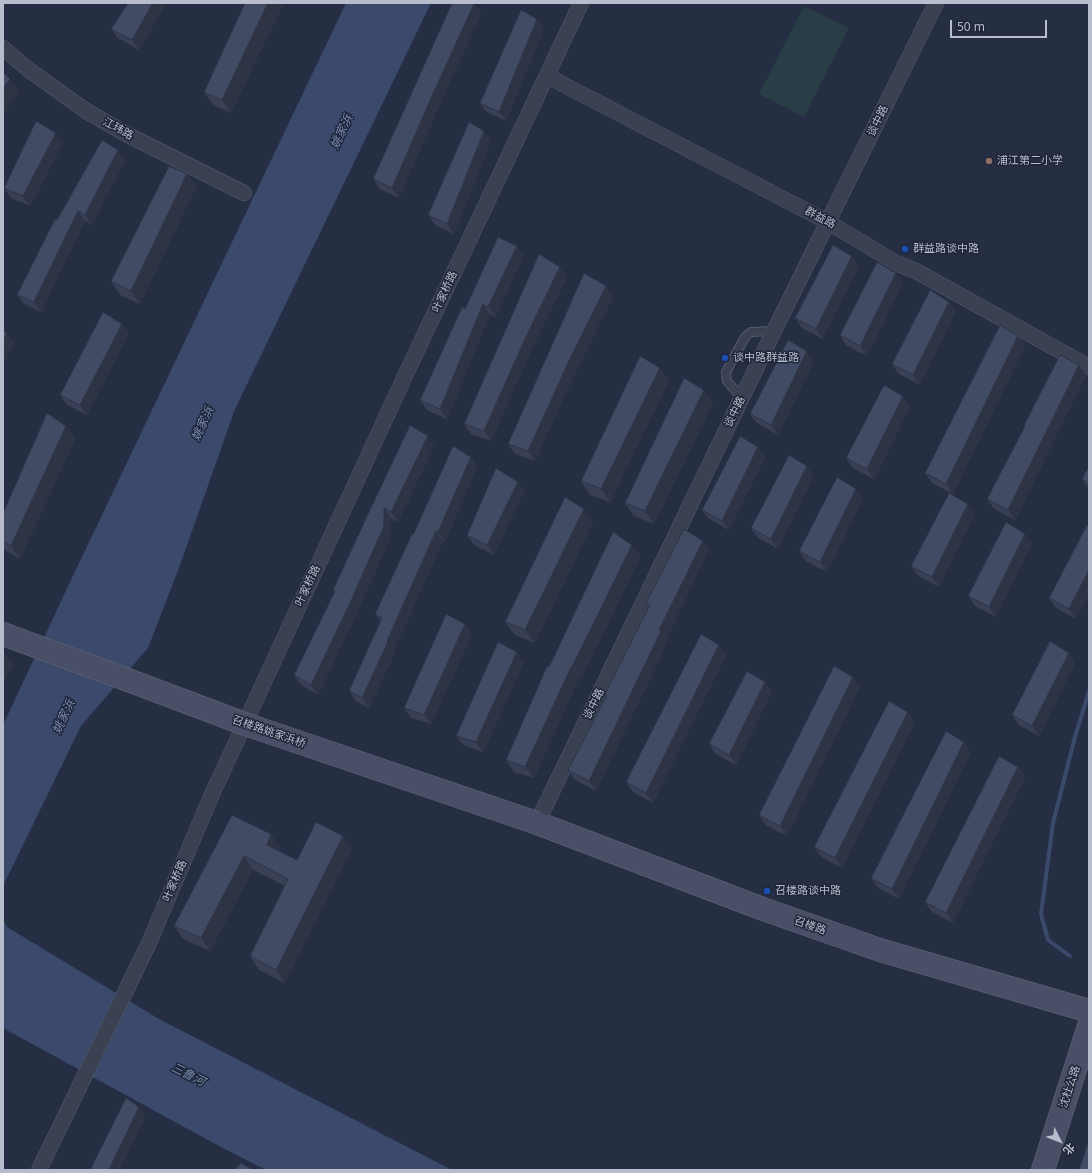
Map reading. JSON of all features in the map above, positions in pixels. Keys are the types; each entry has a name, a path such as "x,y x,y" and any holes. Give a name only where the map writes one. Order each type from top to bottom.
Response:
{"street":[{"name":"叶家桥路","path":"39,1170 149,943 214,792 401,383 581,3"},
{"name":"谈中路","path":"537,822 774,331 936,3"},
{"name":"江玮路","path":"3,48 35,75 85,110 124,133 244,193"},
{"name":"群益路","path":"547,76 828,222 898,264 922,275 1089,367"},
{"name":"召楼路姚家浜桥","path":"3,634 245,724 537,822"},
{"name":"召楼路","path":"537,822 763,909 880,950 1089,1011"},
{"name":"沈杜公路","path":"1043,1170 1089,1026"}],"lane":[{"path":"742,398 727,382 726,372 745,338 751,332 774,331"}],"shaded area":[{"path":"804,6 849,28 804,117 759,94"}],"water":[{"name":"姚家浜","path":"346,3 431,3 235,409 179,568 148,648 81,726 3,886 3,725"},
{"name":"三鲁河","path":"3,919 7,927 159,1019 452,1170 266,1170 219,1146 3,1028"}],"building":[{"path":"128,3 153,3 132,40 111,29"},
{"path":"245,3 268,3 222,100 204,92"},
{"path":"452,3 474,4 392,188 373,179"},
{"path":"521,10 537,19 499,112 480,103"},
{"path":"3,72 10,79 3,89"},
{"path":"36,121 56,133 23,196 4,188"},
{"path":"469,122 484,131 447,224 428,215"},
{"path":"102,140 118,150 85,215 78,211 34,302 17,295 55,219 57,220"},
{"path":"169,166 187,174 131,291 111,281"},
{"path":"498,237 517,246 488,307 483,304 440,409 420,400 462,307 465,309"},
{"path":"833,245 852,256 816,329 795,318"},
{"path":"539,254 560,267 524,341 484,431 464,424"},
{"path":"877,262 896,273 860,346 840,335"},
{"path":"584,273 606,286 569,361 528,451 508,444"},
{"path":"930,290 949,302 913,375 892,364"},
{"path":"103,312 122,324 80,405 60,395"},
{"path":"1000,325 1018,336 946,484 925,473"},
{"path":"3,331 7,333 3,341"},
{"path":"788,340 807,351 771,425 750,414"},
{"path":"1060,355 1079,365 1008,510 987,499"},
{"path":"640,356 660,368 601,489 581,481"},
{"path":"684,378 704,390 645,511 625,503"},
{"path":"884,385 903,396 867,469 846,458"},
{"path":"47,413 66,426 11,546 3,541 3,513"},
{"path":"410,425 428,436 391,512 384,508 384,526 351,601 311,685 294,675 335,591 333,590"},
{"path":"740,436 758,447 722,521 702,510"},
{"path":"453,446 471,457 438,532 436,531 362,698 349,691 382,618 375,614"},
{"path":"789,455 807,466 771,539 751,528"},
{"path":"1089,466 1089,483 1082,479"},
{"path":"496,468 518,482 487,545 467,535"},
{"path":"837,477 856,489 820,562 799,551"},
{"path":"949,493 968,504 932,577 911,566"},
{"path":"565,497 584,509 525,630 505,622"},
{"path":"1006,522 1025,534 989,607 968,596"},
{"path":"1087,525 1089,526 1089,570 1069,609 1049,598"},
{"path":"684,529 703,541 659,630 661,631 589,781 568,770 607,695 605,694 650,605 646,603"},
{"path":"613,532 632,545 572,665 525,767 506,760 547,666 549,667"},
{"path":"446,614 465,624 424,715 404,708"},
{"path":"701,634 719,645 646,793 626,782"},
{"path":"1050,641 1069,653 1032,726 1012,715"},
{"path":"498,642 517,652 476,742 456,736"},
{"path":"834,666 853,677 780,826 759,815"},
{"path":"747,671 765,682 729,755 709,744"},
{"path":"889,701 908,712 835,858 814,847"},
{"path":"946,731 964,742 892,889 871,878"},
{"path":"999,756 1018,767 946,913 925,902"},
{"path":"232,815 271,834 267,845 297,860 316,822 343,836 276,970 250,956 288,879 244,856 201,938 174,926"},
{"path":"126,1098 139,1107 109,1170 90,1170"},
{"path":"1089,1139 1089,1170 1079,1170"},
{"path":"241,1163 253,1170 235,1170"}],"waterway":[{"path":"1070,956 1048,940 1041,914 1053,823 1075,737 1089,691"}],"place":[{"name":"浦江第二小学","path":"989,161"},
{"name":"群益路谈中路","path":"905,249"},
{"name":"谈中路群益路","path":"725,358"},
{"name":"召楼路谈中路","path":"767,891"}]}
